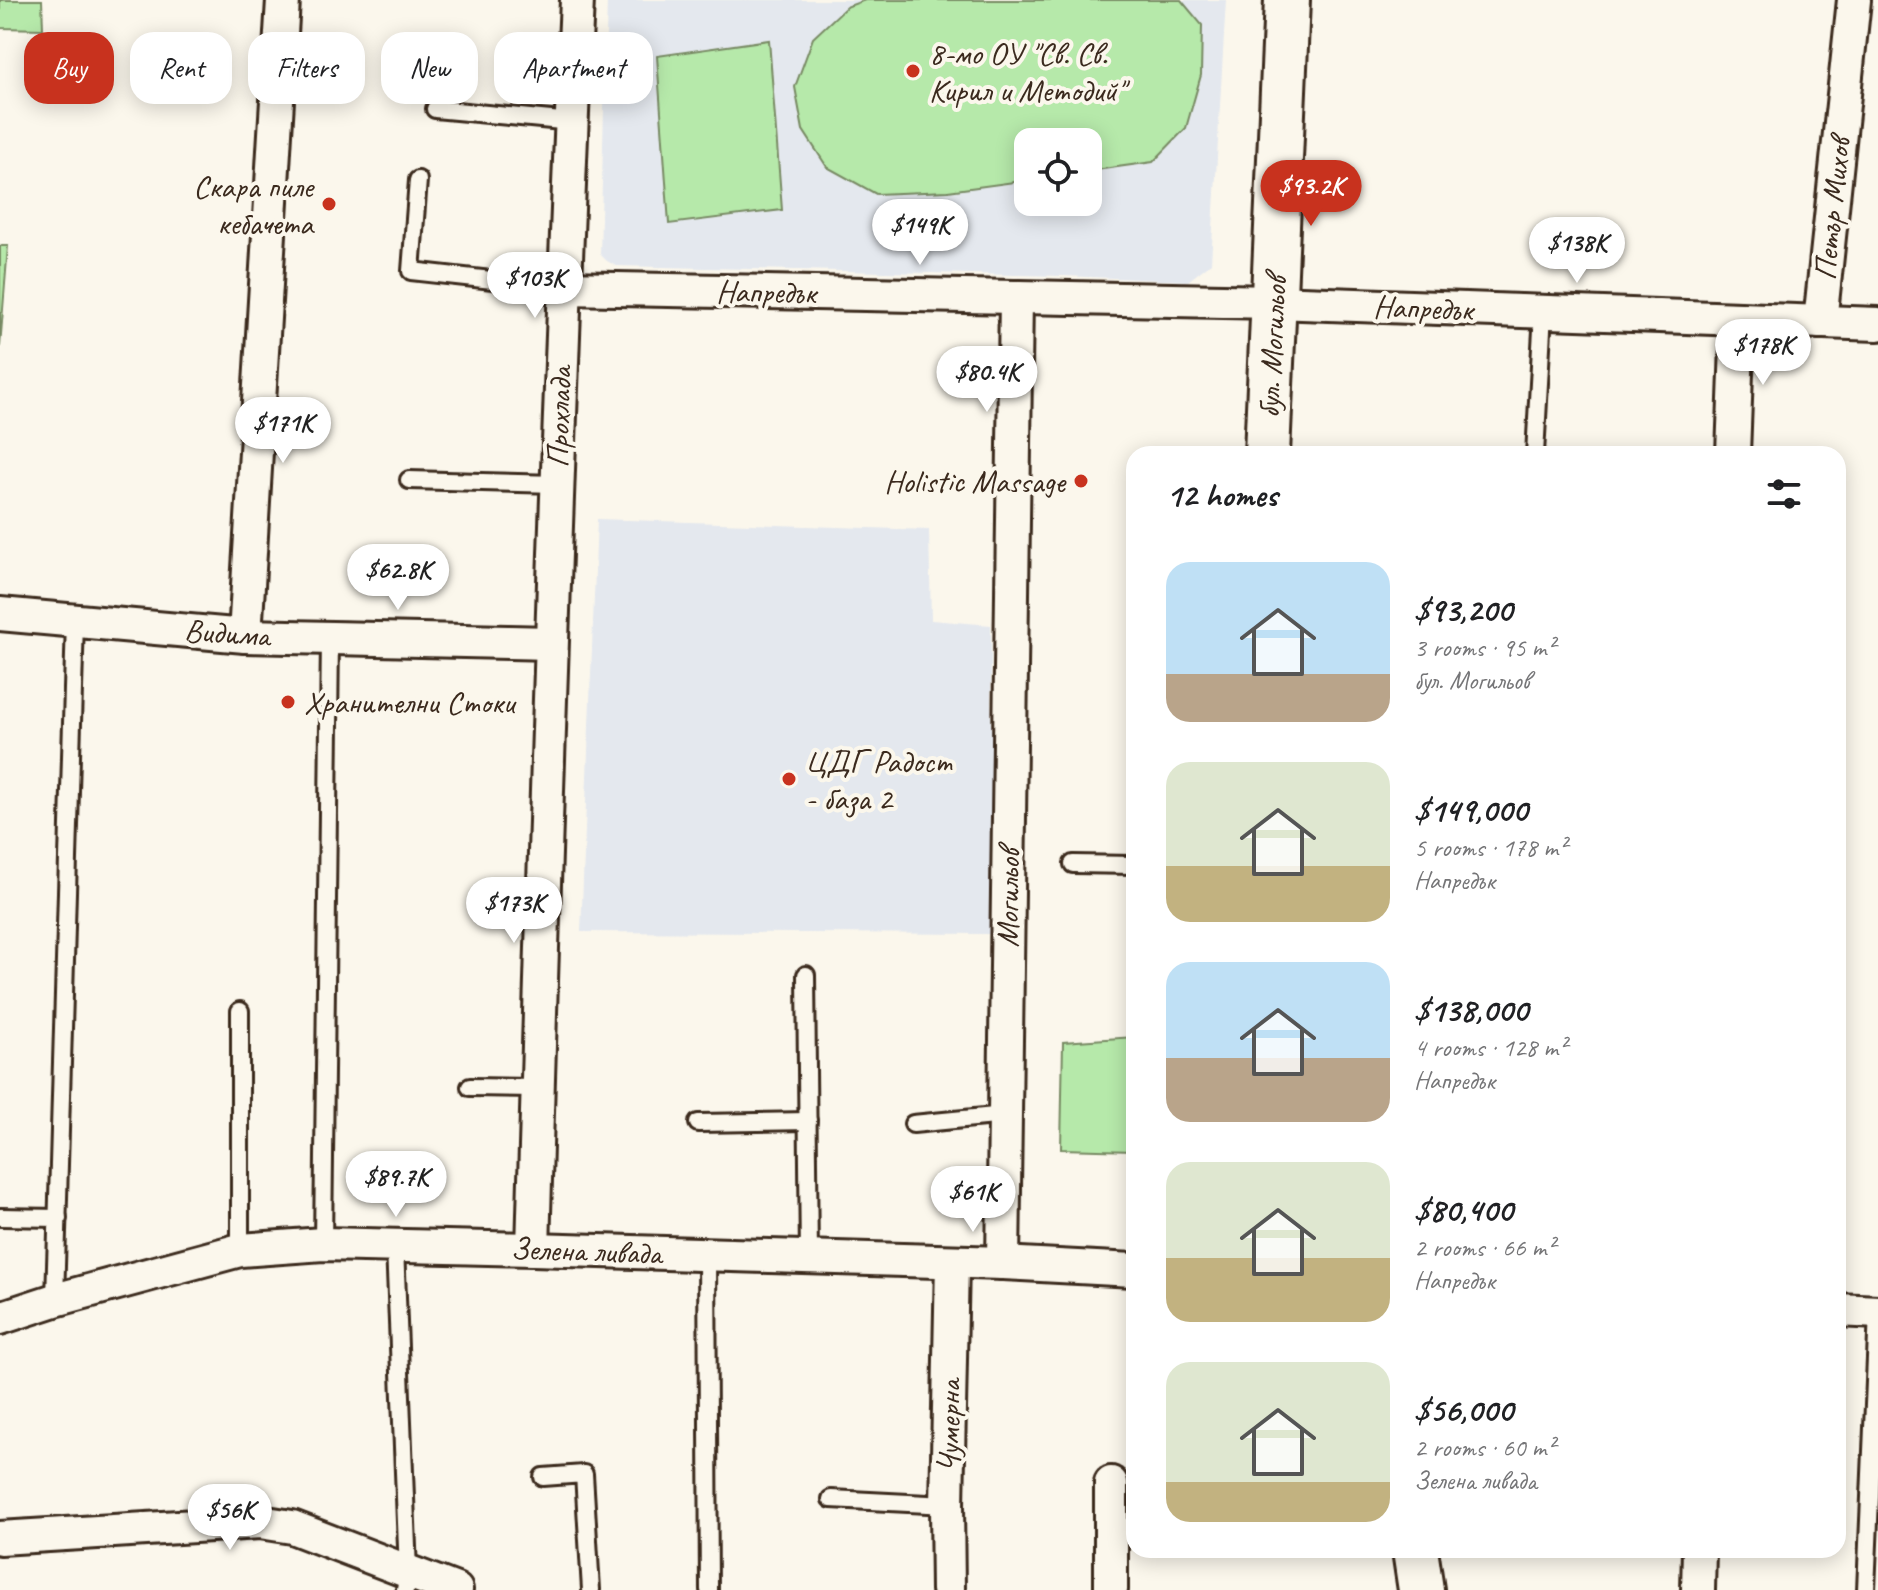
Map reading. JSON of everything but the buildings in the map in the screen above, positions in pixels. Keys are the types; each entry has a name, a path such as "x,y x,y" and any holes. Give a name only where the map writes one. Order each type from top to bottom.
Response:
{"street":[{"path":"245,636 283,0"},
{"name":"Прохлада","path":"533,1249 551,643 577,0"},
{"name":"бул. Могильов","path":"1267,446 1287,0"},
{"name":"Петър Михов","path":"1820,322 1854,0"},
{"name":"Напредък","path":"564,288 1274,302 1878,324"},
{"name":"Могильов","path":"1003,1263 1016,297"},
{"path":"1733,446 1738,319"},
{"name":"Видима","path":"0,614 245,636 551,643"},
{"name":"Зелена ливада","path":"0,1318 240,1250 323,1244 1003,1263 1126,1270"},
{"name":"Чумерна","path":"948,1590 952,1262"},
{"path":"1846,1310 1878,1312"},
{"path":"1111,1483 1111,1590"},
{"path":"0,1538 260,1522 292,1527 406,1581 456,1590"},
{"path":"1416,1558 1421,1590"},
{"path":"1698,1590 1699,1558"}],"lane":[{"path":"435,109 572,122"},
{"path":"418,180 411,271 564,288"},
{"path":"1535,446 1543,312"},
{"path":"409,480 557,484"},
{"path":"55,1300 75,621"},
{"path":"323,1244 330,639"},
{"path":"1073,864 1126,865"},
{"path":"806,975 809,1257"},
{"path":"240,1011 240,1250"},
{"path":"470,1087 538,1088"},
{"path":"913,1124 1005,1115"},
{"path":"698,1123 808,1121"},
{"path":"0,1217 58,1218"},
{"path":"395,1247 406,1581"},
{"path":"707,1254 709,1590"},
{"path":"1866,1590 1878,1312"},
{"path":"543,1477 584,1474 591,1590"},
{"path":"831,1499 947,1505"}],"shaded area":[{"name":"8-мо ОУ \"Св. Св. Кирил и Методий\"","path":"607,0 1226,0 1211,263 1188,281 616,266 600,254 604,104 653,104 653,32 606,32"},
{"name":"ЦДГ Радост - база 2","path":"597,519 929,530 931,620 991,625 991,934 581,932"}],"green space":[{"path":"0,0 42,0 43,29 0,28"},
{"path":"865,0 1181,0 1202,25 1201,75 1186,128 1153,162 1102,169 1102,128 1014,128 1014,182 948,191 876,194 827,167 803,130 795,87 813,38 846,7"},
{"path":"769,40 782,210 669,224 657,56"},
{"path":"0,246 8,246 0,347"},
{"path":"1126,1038 1126,1151 1061,1149 1063,1042"}],"place":[{"name":"8-мо ОУ \"Св. Св. Кирил и Методий\"","path":"913,71"},
{"name":"Скара пиле кебачета","path":"329,204"},
{"name":"Holistic Massage","path":"1081,481"},
{"name":"Хранителни Стоки","path":"288,702"},
{"name":"ЦДГ Радост - база 2","path":"789,779"}]}
